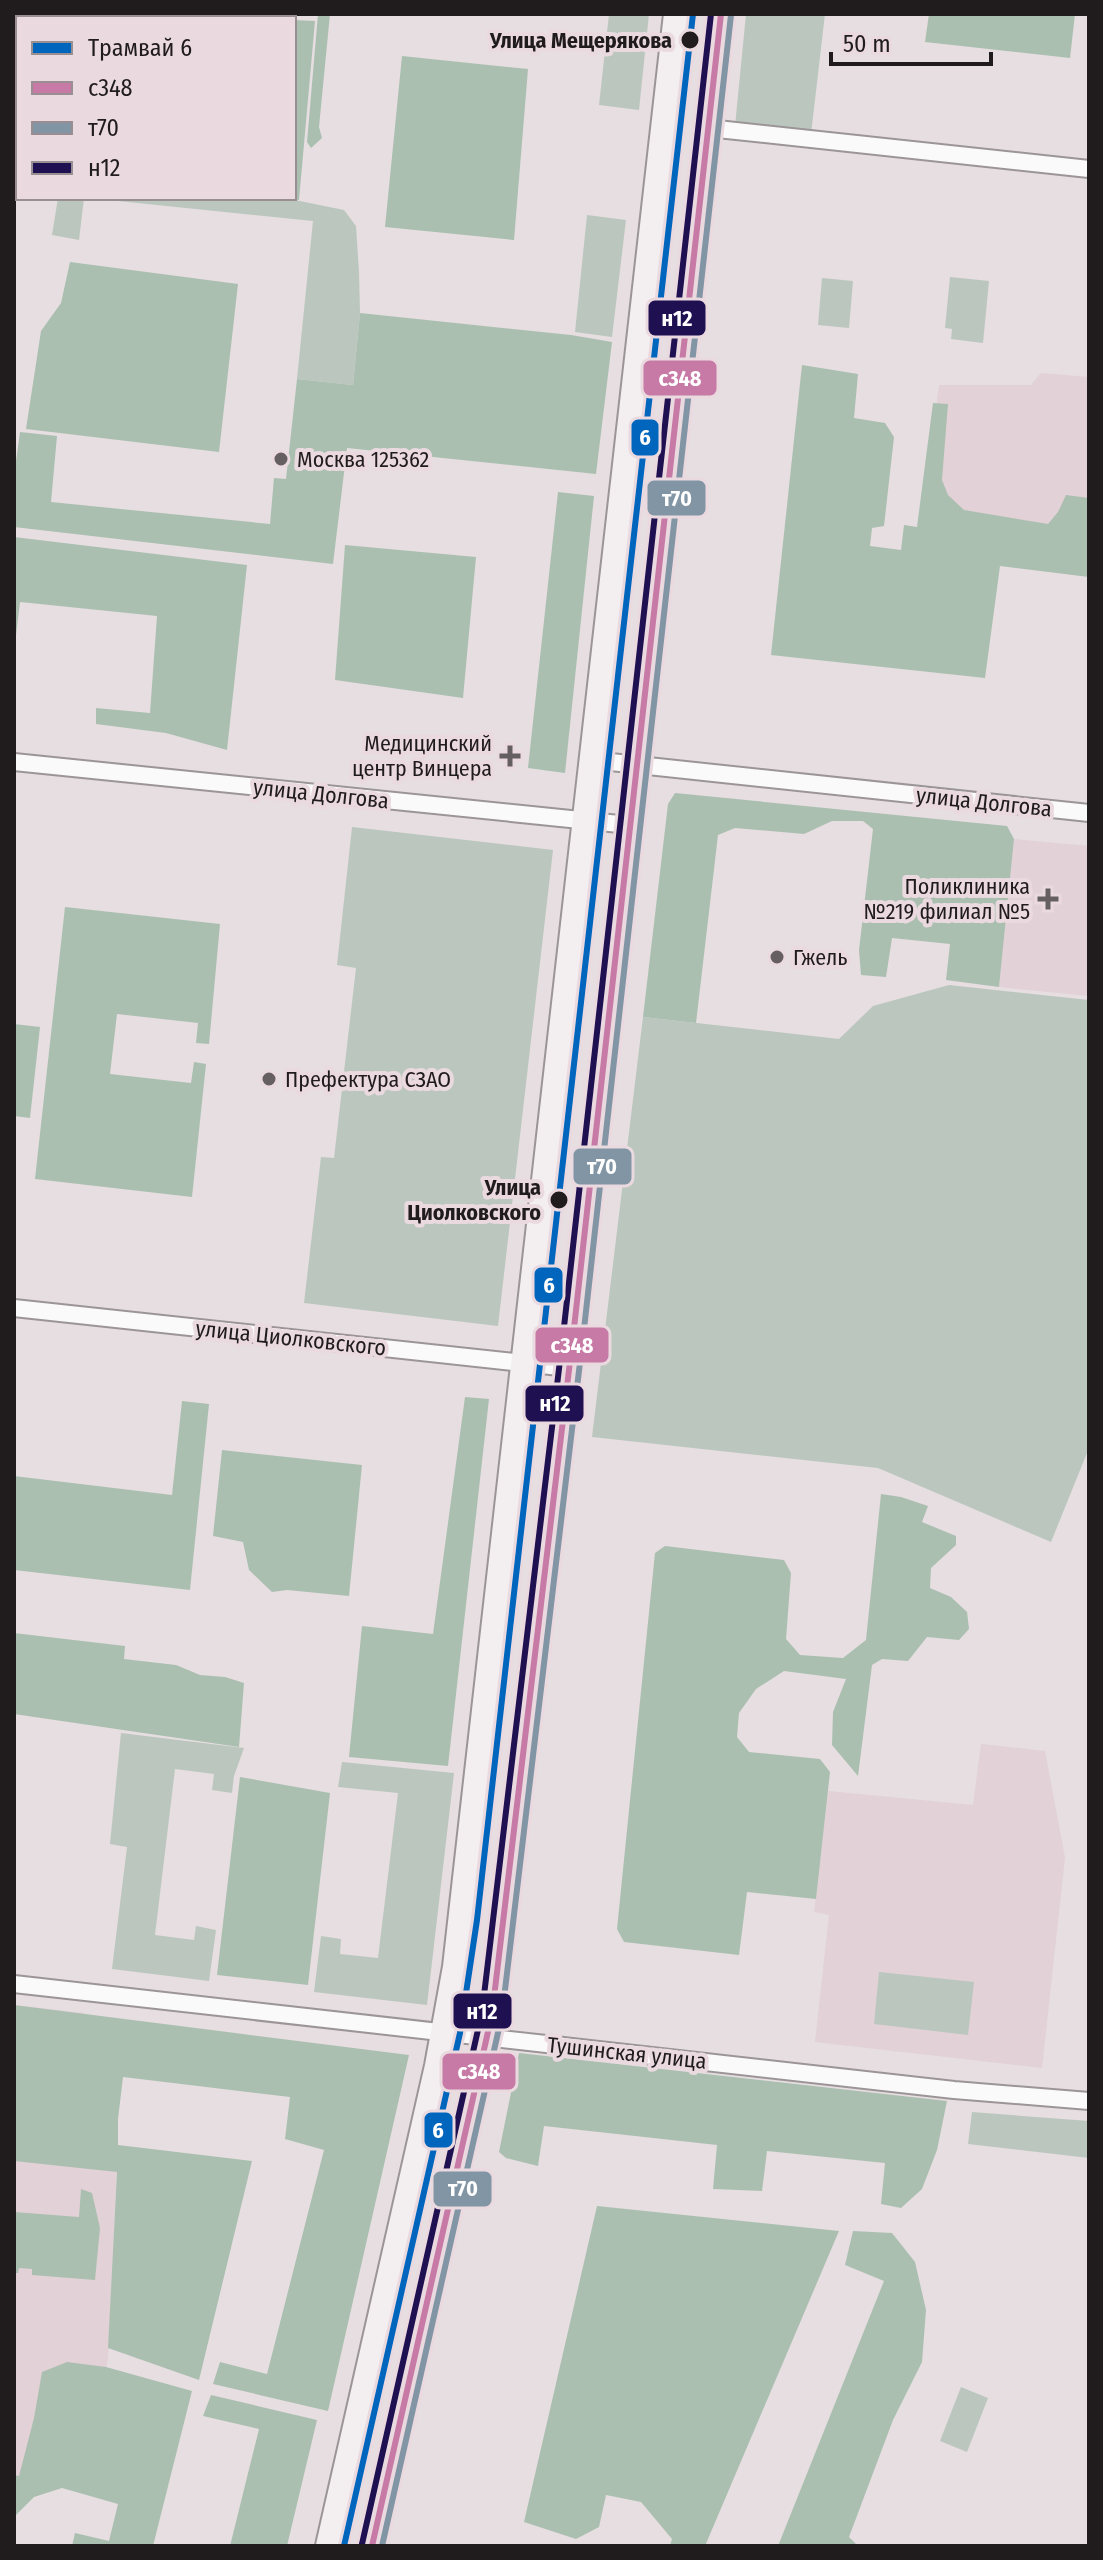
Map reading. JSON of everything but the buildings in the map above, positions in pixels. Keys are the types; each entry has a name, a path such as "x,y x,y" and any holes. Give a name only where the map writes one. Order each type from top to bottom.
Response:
{"main road":[{"path":"328,2546 445,2031 457,1953 676,14"},
{"path":"372,2546 487,2037 500,1956 721,14"}],"street":[{"path":"708,128 1089,169"},
{"name":"улица Долгова","path":"592,760 1089,813"},
{"name":"улица Долгова","path":"14,762 629,825"},
{"name":"улица Циолковского","path":"14,1308 569,1368"},
{"name":"Тушинская улица","path":"14,1984 954,2090 1089,2101"}],"shaded area":[{"path":"609,14 649,14 639,110 599,105"},
{"path":"746,14 825,14 811,134 735,126"},
{"path":"58,200 84,200 79,240 52,235"},
{"path":"108,200 295,200 344,210 356,226 359,272 360,313 353,385 297,379 313,221"},
{"path":"587,215 626,220 612,337 575,332"},
{"path":"950,277 989,281 983,343 951,339 952,329 945,328"},
{"path":"822,278 853,281 849,328 818,325"},
{"path":"1041,373 1089,377 1089,577 902,552 921,528 939,385 1031,385"},
{"path":"352,827 553,850 498,1326 304,1303 321,1157 334,1158 356,968 337,965"},
{"name":"Поликлиника №219 филиал №5","path":"1014,839 1089,846 1089,996 999,987"},
{"path":"949,985 1089,1000 1089,1448 1051,1542 878,1468 592,1437 643,1017 839,1039 873,1006"},
{"path":"121,1733 244,1748 234,1776 232,1793 212,1790 214,1774 175,1769 155,1935 194,1940 196,1926 216,1930 209,1981 112,1969 127,1847 110,1844"},
{"path":"981,1744 1045,1751 1065,1858 1042,2068 815,2042 829,1915 814,1912 828,1791 973,1805"},
{"path":"342,1762 454,1773 427,2005 314,1992 321,1936 341,1939 340,1954 378,1958 398,1793 338,1787"},
{"path":"879,1972 974,1982 968,2035 874,2024"},
{"path":"14,2005 84,2013 118,2145 108,2360 90,2433 14,2496"},
{"path":"972,2112 1089,2121 1089,2158 968,2144"},
{"path":"961,2387 988,2398 967,2452 940,2441"}],"green space":[{"path":"318,14 330,14 319,127 322,138 311,148 307,142"},
{"path":"929,14 1075,14 1070,58 925,42"},
{"path":"296,20 315,21 299,200 296,200"},
{"path":"402,56 528,69 514,240 385,227"},
{"path":"70,262 238,284 219,452 26,429 41,331 61,303"},
{"path":"360,313 612,342 596,474 347,448 333,564 14,527 14,476 20,432 57,436 51,502 270,524 274,478 286,479 297,379 353,385"},
{"path":"802,365 858,374 854,418 885,423 894,437 884,526 872,528 870,546 901,550 904,525 917,527 933,403 948,404 942,480 948,495 964,510 1048,524 1066,495 1089,498 1089,577 1000,566 985,678 771,655"},
{"path":"558,492 594,496 565,773 528,768"},
{"path":"14,537 247,565 227,750 166,733 96,724 96,708 150,713 157,616 20,602 14,652"},
{"path":"345,545 476,557 463,698 335,680"},
{"path":"675,793 1007,826 1014,839 999,987 946,980 950,944 892,938 886,977 861,975 859,950 873,829 863,821 832,821 804,834 735,828 718,835 696,1023 643,1017 668,804"},
{"path":"65,907 220,924 209,1044 196,1043 198,1023 117,1014 110,1074 191,1083 194,1062 206,1064 192,1197 35,1179"},
{"path":"14,1024 40,1027 30,1118 14,1116"},
{"path":"465,1397 489,1399 448,1766 349,1757 362,1626 433,1634"},
{"path":"182,1401 209,1404 190,1590 14,1570 14,1476 172,1495"},
{"path":"222,1450 362,1465 349,1596 287,1590 272,1592 249,1570 243,1542 213,1536"},
{"path":"881,1494 928,1506 922,1522 956,1536 956,1545 931,1568 930,1588 951,1597 967,1612 969,1629 959,1640 927,1637 908,1661 882,1659 872,1665 858,1776 832,1745 833,1712 846,1679 784,1671 756,1689 739,1713 737,1737 749,1752 820,1759 830,1772 816,1899 747,1892 739,1955 624,1942 617,1929 655,1553 665,1546 784,1560 791,1573 786,1639 800,1655 843,1658 866,1640"},
{"path":"14,1633 125,1646 124,1659 176,1665 200,1675 225,1677 244,1683 239,1747 14,1714"},
{"path":"240,1777 330,1793 308,1985 217,1975"},
{"path":"14,2005 409,2055 328,2411 213,2384 220,2362 267,2374 324,2150 285,2139 290,2097 123,2077 118,2145 252,2161 199,2380 108,2348 117,2172 14,2161"},
{"path":"519,2053 947,2101 937,2150 922,2189 901,2208 881,2204 885,2163 767,2151 762,2191 713,2189 717,2145 544,2126 538,2166 506,2158 499,2152"},
{"path":"81,2189 92,2193 100,2228 95,2280 32,2275 32,2269 19,2268 18,2273 14,2273 14,2212 79,2217"},
{"path":"597,2206 839,2231 705,2546 670,2546 672,2539 641,2502 606,2495 599,2527 576,2539 524,2522"},
{"path":"853,2231 892,2233 915,2262 926,2310 922,2362 893,2420 849,2537 858,2546 778,2546 884,2281 845,2265"},
{"path":"67,2362 106,2367 192,2391 153,2546 72,2546 75,2533 109,2541 118,2504 62,2488 34,2497 16,2515 14,2527 14,2475 19,2476 42,2372"},
{"path":"211,2395 317,2420 287,2546 230,2546 259,2429 203,2416"}],"tram line":[{"name":"6","path":"344,2546 460,2033 477,1920 693,14"}],"transit line":[{"name":"н12","path":"362,2544 482,2012 564,1327 711,14"},
{"name":"с348","path":"372,2546 492,2014 574,1328 721,14"},
{"name":"т70","path":"382,2546 502,2015 584,1329 731,15"}],"place":[{"name":"Улица Мещерякова","path":"690,40"},
{"name":"Москва 125362","path":"281,459"},
{"name":"Медицинский центр Винцера","path":"510,756"},
{"name":"Поликлиника №219 филиал №5","path":"1048,899"},
{"name":"Гжель","path":"777,957"},
{"name":"Префектура СЗАО","path":"269,1079"},
{"name":"Улица Циолковского","path":"559,1200"}]}
